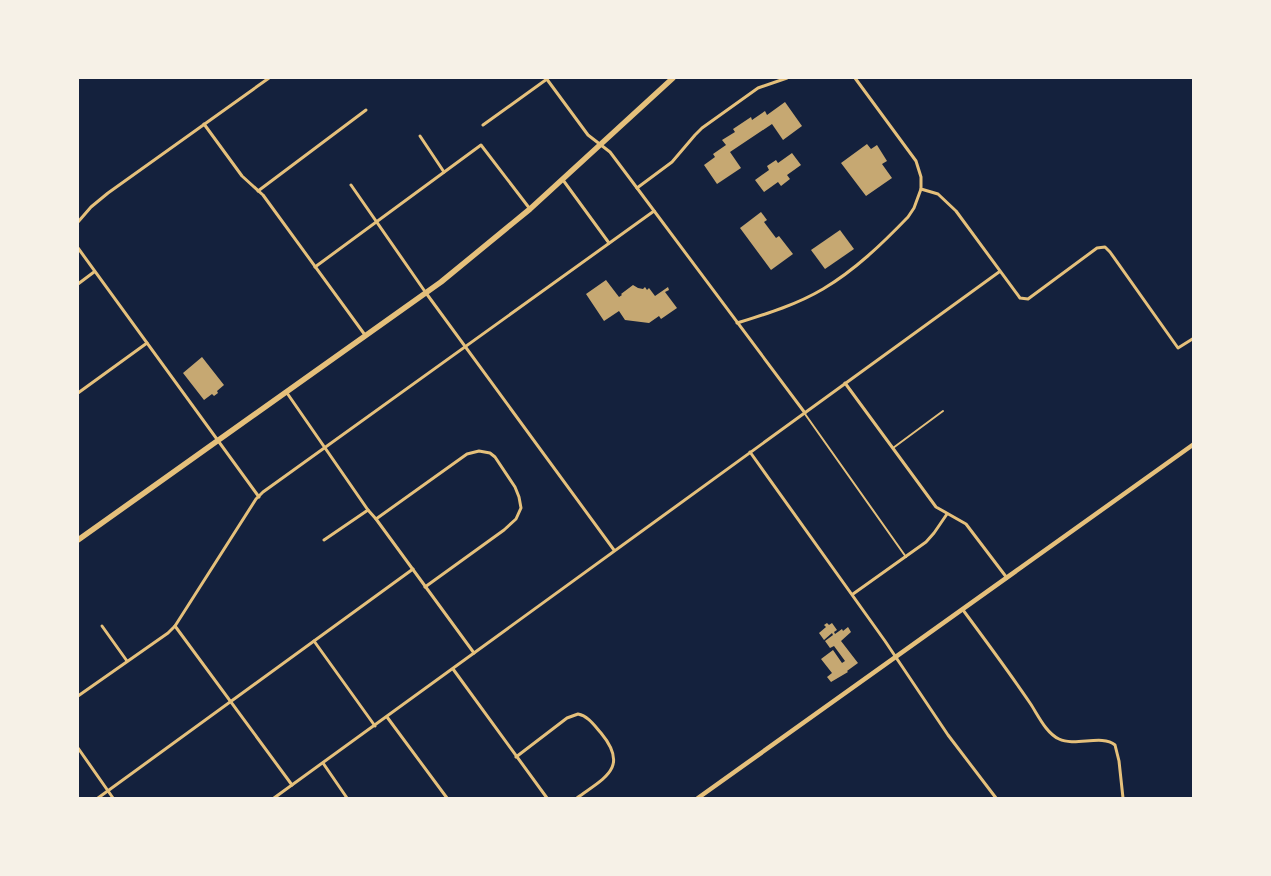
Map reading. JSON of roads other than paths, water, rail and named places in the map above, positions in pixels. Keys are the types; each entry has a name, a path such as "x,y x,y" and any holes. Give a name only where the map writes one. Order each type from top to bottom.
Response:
{"main road":[{"path":"78,540 426,293 530,209 673,78"}],"street":[{"path":"78,222 90,207 108,193 269,78"},
{"path":"483,125 546,78 588,135 610,152 805,413"},
{"path":"637,188 672,162 702,128 758,88 787,78"},
{"path":"737,323 771,313 824,289 858,265 908,217 914,208 921,189 920,170 916,161 855,78"},
{"path":"258,191 366,110"},
{"path":"204,124 242,176 258,191 366,335"},
{"path":"420,136 444,172"},
{"path":"315,267 481,145 530,209"},
{"path":"562,180 609,243"},
{"path":"351,185 426,293 614,550"},
{"path":"921,189 938,194 956,211 999,272 1020,298 1028,299 1097,248 1104,247 1110,252 1178,348 1194,338"},
{"path":"78,696 168,633 175,626 263,492 654,211"},
{"path":"78,248 259,496"},
{"path":"78,284 94,272"},
{"path":"274,798 999,272"},
{"path":"78,393 147,343"},
{"path":"845,383 936,507 966,524 1007,578"},
{"path":"287,392 368,510 474,653"},
{"path":"698,798 897,658 1194,444"},
{"path":"376,519 467,454 479,451 490,453 499,461 519,497 521,508 516,518 504,530 426,587"},
{"path":"750,452 853,594 948,735 996,798"},
{"path":"324,540 368,510"},
{"path":"853,594 926,542 947,514"},
{"path":"98,798 413,569"},
{"path":"963,610 1055,737 1060,740 1070,741 1107,741 1115,745 1119,761 1123,798"},
{"path":"102,626 127,661"},
{"path":"175,626 292,785"},
{"path":"314,641 374,726"},
{"path":"453,669 547,798"},
{"path":"516,756 567,718 578,714 587,718 613,750 613,765 604,778 577,798"},
{"path":"387,717 448,798"},
{"path":"78,748 113,798"},
{"path":"323,763 347,798"}],"lane":[{"path":"892,448 943,410"},
{"path":"805,413 906,557"}]}
